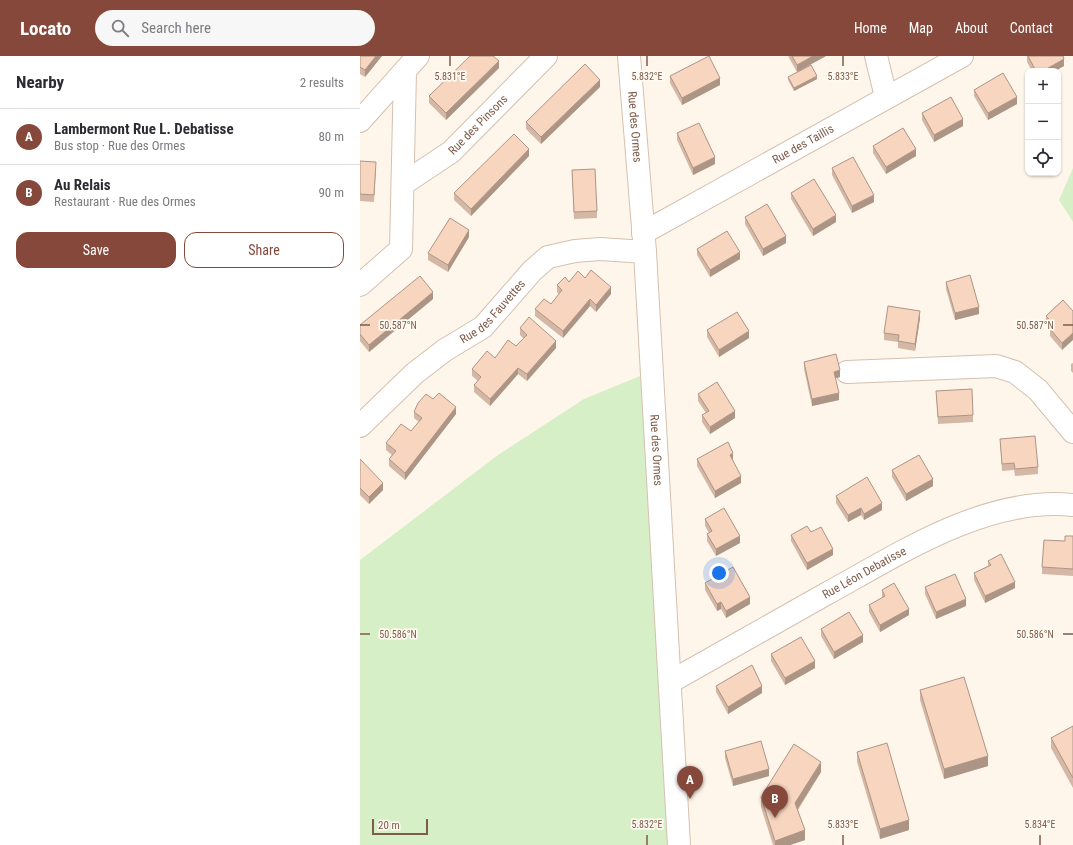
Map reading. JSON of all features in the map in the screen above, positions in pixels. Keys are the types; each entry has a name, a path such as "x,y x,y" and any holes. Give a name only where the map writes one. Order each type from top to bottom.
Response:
{"street":[{"name":"Rue des Pinsons","path":"403,184 450,152 546,56"},
{"name":"Rue des Ormes","path":"629,56 644,242 679,845"},
{"path":"876,56 886,97"},
{"name":"Rue des Taillis","path":"644,242 886,97 962,56"},
{"path":"360,285 401,249 403,184 411,64"},
{"path":"360,121 411,64"},
{"name":"Rue des Fauvettes","path":"360,426 415,373 445,350 483,327 532,271 548,257 575,251 600,249 644,242"},
{"path":"847,372 996,366 1015,372 1038,390 1073,432"},
{"name":"Rue Léon Debatisse","path":"670,682 943,531 1008,509 1057,503 1073,505"}],"green space":[{"path":"1073,168 1073,222 1059,200"},
{"path":"645,374 667,806 667,845 360,845 360,560 498,455 584,399"}],"building":[{"path":"360,56 376,56 365,70 360,67"},
{"path":"470,56 493,56 499,61 446,113 429,96"},
{"path":"709,56 720,78 682,98 670,76"},
{"path":"792,56 813,56 797,65"},
{"path":"1028,56 1063,56 1064,59 1048,68 1034,68"},
{"path":"585,64 600,80 541,137 526,122"},
{"path":"811,65 817,76 794,88 788,77"},
{"path":"1003,73 1017,97 988,113 974,90"},
{"path":"951,97 963,119 934,135 922,113"},
{"path":"699,123 715,157 693,168 677,133"},
{"path":"903,128 916,149 886,167 873,146"},
{"path":"514,134 529,149 471,209 454,193"},
{"path":"853,157 874,195 852,206 832,168"},
{"path":"360,161 376,162 374,195 360,194"},
{"path":"595,169 597,211 574,212 572,170"},
{"path":"814,179 836,215 813,229 791,193"},
{"path":"767,204 786,236 763,249 745,217"},
{"path":"450,218 469,230 448,265 428,253"},
{"path":"727,231 740,252 710,270 697,249"},
{"path":"591,270 611,287 596,305 590,299 563,331 535,309 544,299 551,304 562,290 557,285 565,277 569,282 578,271 585,278"},
{"path":"970,275 979,307 955,313 946,282"},
{"path":"420,276 433,292 369,345 360,334 360,325"},
{"path":"1063,300 1073,311 1073,333 1062,343 1050,329 1054,325 1046,316"},
{"path":"888,306 920,311 915,344 898,341 899,335 884,333"},
{"path":"737,312 749,331 719,350 707,330"},
{"path":"529,317 556,341 527,374 518,368 490,399 474,385 481,377 472,369 487,351 495,358 508,340 516,346 527,335 520,328"},
{"path":"836,354 840,370 834,372 839,393 812,399 804,362"},
{"path":"717,382 735,411 710,427 702,415 709,411 698,394"},
{"path":"972,389 973,415 938,417 936,391"},
{"path":"439,393 456,407 405,473 389,459 396,451 386,443 401,424 411,431 422,418 414,412 418,403 426,394 433,399"},
{"path":"1035,436 1038,467 1015,469 1014,463 1002,464 1000,439"},
{"path":"728,442 733,453 730,455 741,476 715,491 697,459"},
{"path":"919,455 933,479 906,494 892,470"},
{"path":"360,459 383,483 369,497 360,488"},
{"path":"867,477 882,503 864,514 861,508 848,515 836,496"},
{"path":"724,508 740,536 716,549 707,534 712,531 705,519"},
{"path":"807,526 811,532 821,527 833,549 807,563 791,535"},
{"path":"1065,536 1073,536 1073,569 1042,567 1044,540 1065,541"},
{"path":"1001,554 1015,582 985,596 974,573 991,565 988,561"},
{"path":"733,567 750,597 726,611 721,602 717,604 705,583"},
{"path":"955,574 966,599 936,612 925,587"},
{"path":"894,583 909,609 880,625 869,605 885,596 882,590"},
{"path":"849,612 863,635 834,652 821,629"},
{"path":"801,637 815,661 785,678 771,654"},
{"path":"752,665 762,686 728,707 716,686"},
{"path":"964,677 988,756 944,769 920,690"},
{"path":"1073,726 1073,778 1051,738"},
{"path":"761,741 769,769 733,779 725,751"},
{"path":"887,743 909,820 880,829 857,752"},
{"path":"794,744 821,762 795,803 805,830 775,841 761,797"}],"place":[{"name":"Lambermont Rue L. Debatisse","path":"690,799"},
{"name":"Au Relais","path":"775,818"}]}
